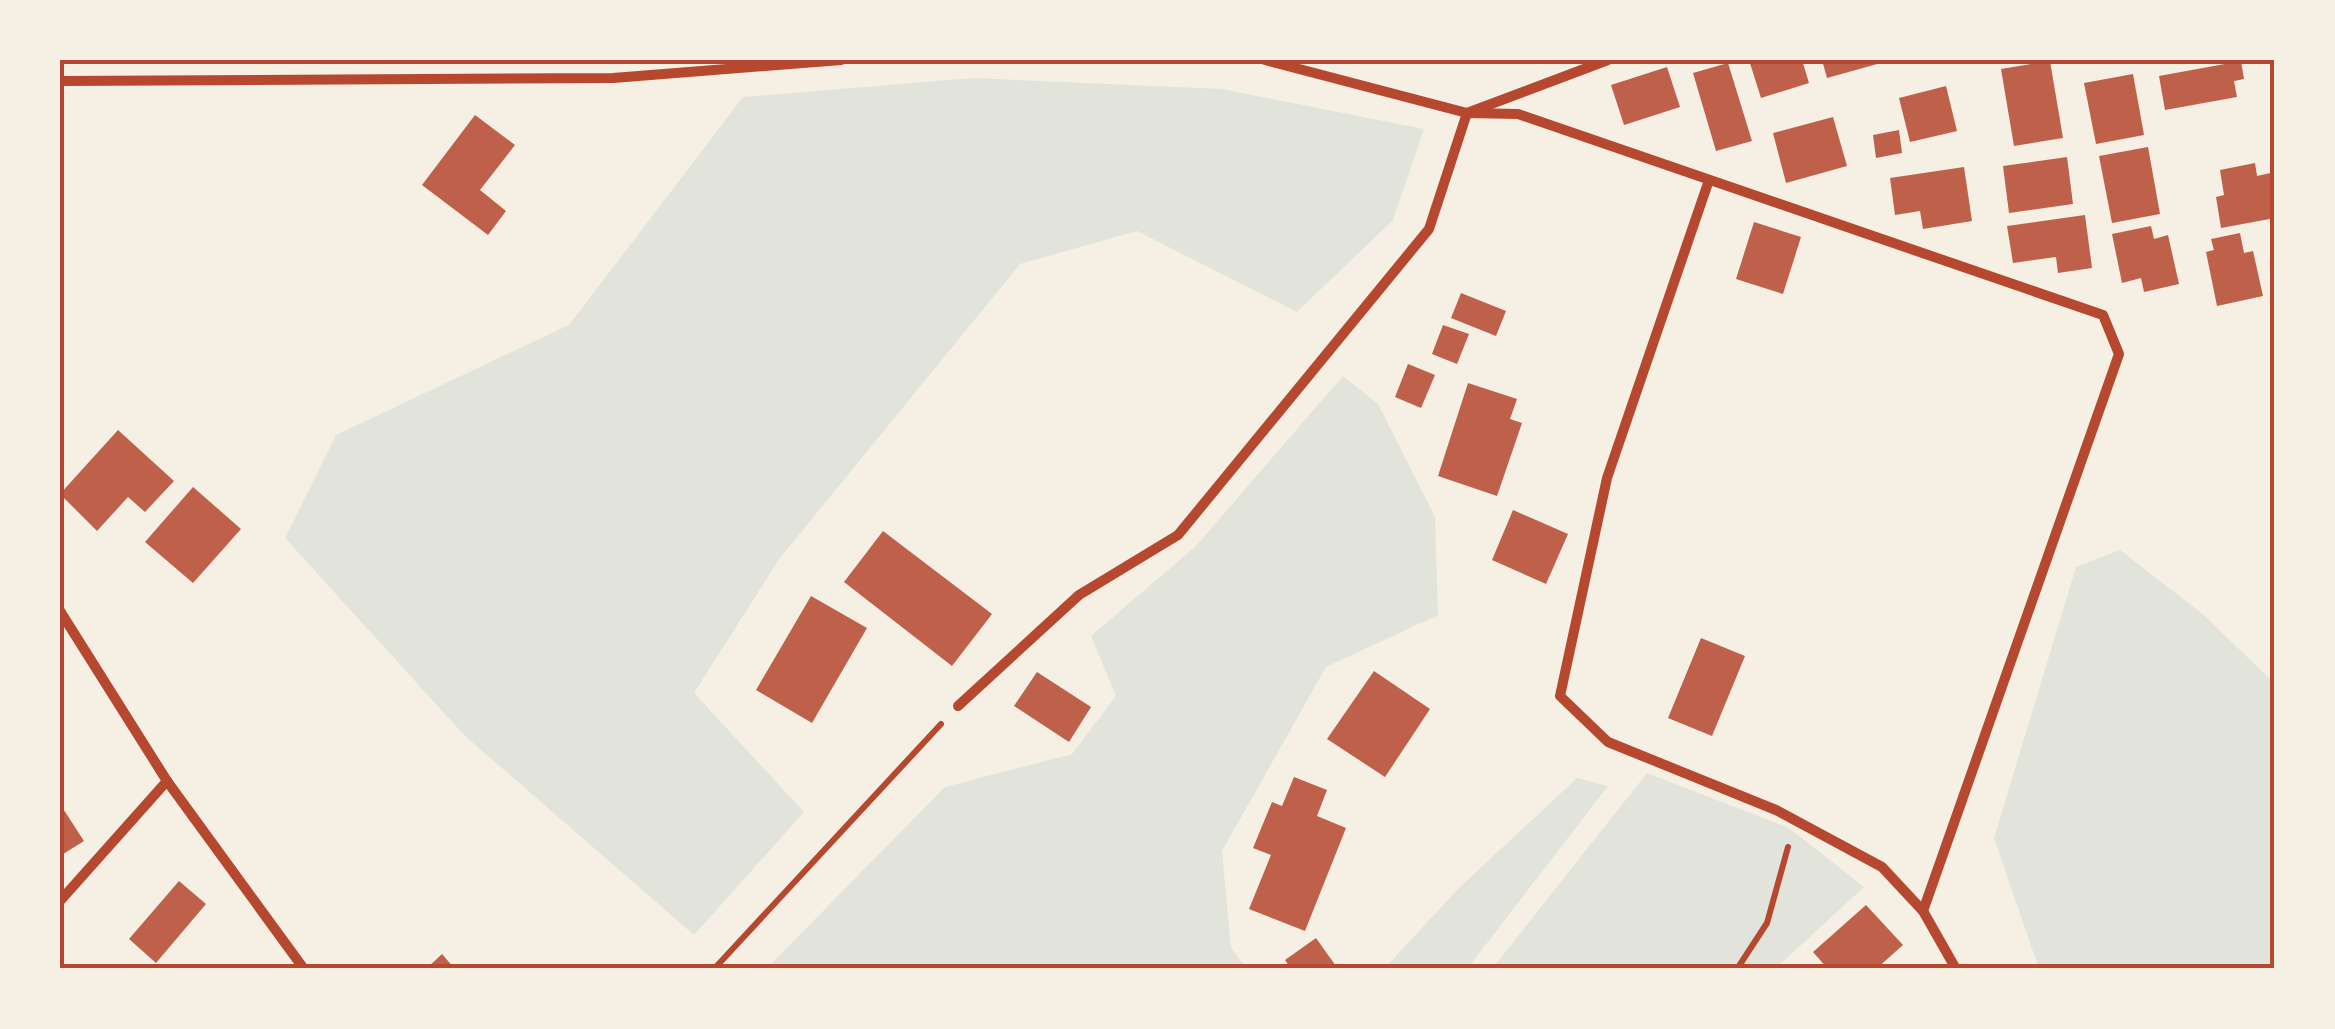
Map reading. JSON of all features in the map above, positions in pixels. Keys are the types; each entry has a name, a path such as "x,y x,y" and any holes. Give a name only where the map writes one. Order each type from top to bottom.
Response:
{"street":[{"path":"60,81 613,78 841,60"},
{"path":"1265,60 1467,113 1518,114 1708,183 2103,315 2119,354 1923,911"},
{"path":"1467,113 1608,60"},
{"path":"958,706 1079,595 1178,535 1429,228 1467,113"},
{"path":"1708,183 1607,478 1560,696 1608,742 1795,820 1882,866 1923,911 1956,969"},
{"path":"60,611 167,781 304,969"},
{"path":"60,901 167,781"}],"path":[{"path":"714,969 958,706"},
{"path":"1736,969 1767,923 1795,820"}],"shaded area":[{"path":"973,78 1222,89 1424,129 1393,220 1297,312 1137,231 1020,264 780,558 694,693 804,812 694,935 465,736 285,538 336,435 569,325 743,97"},
{"path":"1343,376 1378,404 1435,517 1438,615 1326,667 1222,851 1231,948 1247,969 766,969 945,787 1072,754 1116,696 1091,636 1195,547"},
{"path":"2120,550 2205,616 2275,684 2275,969 2039,969 1994,838 2076,567"},
{"path":"1647,773 1789,828 1864,887 1775,969 1492,969"},
{"path":"1577,778 1608,786 1467,969 1384,969 1458,889"}],"building":[{"path":"1749,60 1802,60 1809,83 1761,98"},
{"path":"1822,60 1888,60 1888,61 1827,78"},
{"path":"2050,61 2063,138 2014,146 2001,69"},
{"path":"2241,61 2244,79 2234,81 2237,97 2165,110 2159,76"},
{"path":"1728,63 1752,141 1716,151 1693,73"},
{"path":"1667,67 1680,107 1624,125 1611,85"},
{"path":"2133,74 2144,135 2096,144 2084,83"},
{"path":"1946,86 1957,131 1910,142 1899,98"},
{"path":"475,115 515,145 480,190 506,211 488,235 422,185"},
{"path":"1833,117 1847,166 1786,183 1773,133"},
{"path":"1899,130 1902,153 1876,158 1873,135"},
{"path":"2148,147 2160,214 2112,223 2099,156"},
{"path":"2067,157 2073,204 2009,213 2003,166"},
{"path":"2255,163 2257,176 2275,172 2275,218 2221,228 2216,197 2224,195 2220,170"},
{"path":"1964,167 1972,221 1923,229 1920,211 1895,215 1890,178"},
{"path":"2085,215 2092,268 2058,273 2056,257 2013,263 2007,226"},
{"path":"1754,222 1801,237 1783,294 1736,279"},
{"path":"2151,226 2154,239 2168,235 2179,284 2144,292 2141,278 2122,283 2112,234"},
{"path":"2240,233 2244,253 2253,251 2263,296 2217,306 2206,252 2214,250 2211,239"},
{"path":"1461,293 1506,311 1496,336 1451,318"},
{"path":"1443,325 1469,334 1457,364 1432,354"},
{"path":"1408,364 1435,375 1421,408 1395,397"},
{"path":"1468,383 1517,399 1510,419 1522,423 1497,496 1438,476"},
{"path":"118,430 174,481 145,512 128,497 97,531 60,494"},
{"path":"193,487 241,529 193,583 145,542"},
{"path":"1513,510 1568,534 1546,584 1492,560"},
{"path":"883,531 992,614 952,666 844,582"},
{"path":"811,596 867,628 812,723 756,690"},
{"path":"1701,638 1745,656 1712,736 1668,718"},
{"path":"1374,671 1430,709 1385,777 1327,739"},
{"path":"1037,672 1091,707 1069,742 1014,706"},
{"path":"1294,777 1327,790 1317,816 1346,828 1305,931 1249,909 1271,855 1253,848 1272,802 1282,806"},
{"path":"60,804 84,841 60,856"},
{"path":"179,881 206,904 156,963 129,939"},
{"path":"1866,905 1903,945 1876,969 1828,969 1813,952"},
{"path":"1316,938 1338,969 1291,969 1285,960"},
{"path":"442,954 455,969 426,969"}]}
